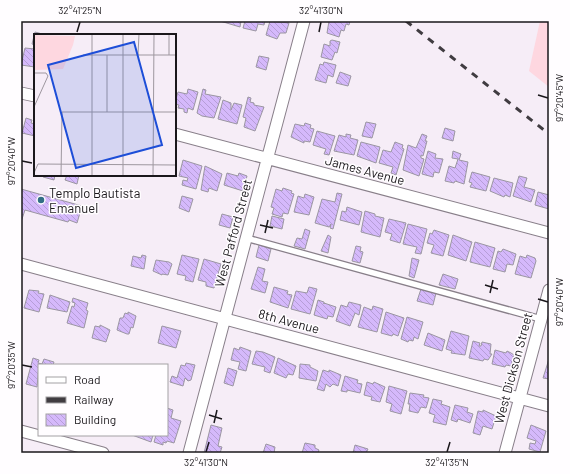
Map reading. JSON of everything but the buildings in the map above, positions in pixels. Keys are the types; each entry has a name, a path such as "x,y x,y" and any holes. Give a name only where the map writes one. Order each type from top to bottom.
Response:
{"street":[{"name":"West Pafford Street","path":"189,453 304,21"},
{"path":"21,93 34,96"},
{"name":"James Avenue","path":"176,134 549,233"},
{"name":"8th Avenue","path":"21,264 549,406"},
{"name":"West Dickson Street","path":"505,453 549,290"},
{"path":"21,430 38,435"},
{"path":"42,436 103,453"}],"lane":[{"path":"246,238 541,319"}],"shaded area":[{"path":"540,21 549,21 549,87 529,71"}],"railway":[{"path":"406,21 549,134"}],"place":[{"name":"Templo Bautista Emanuel","path":"41,200"}]}
